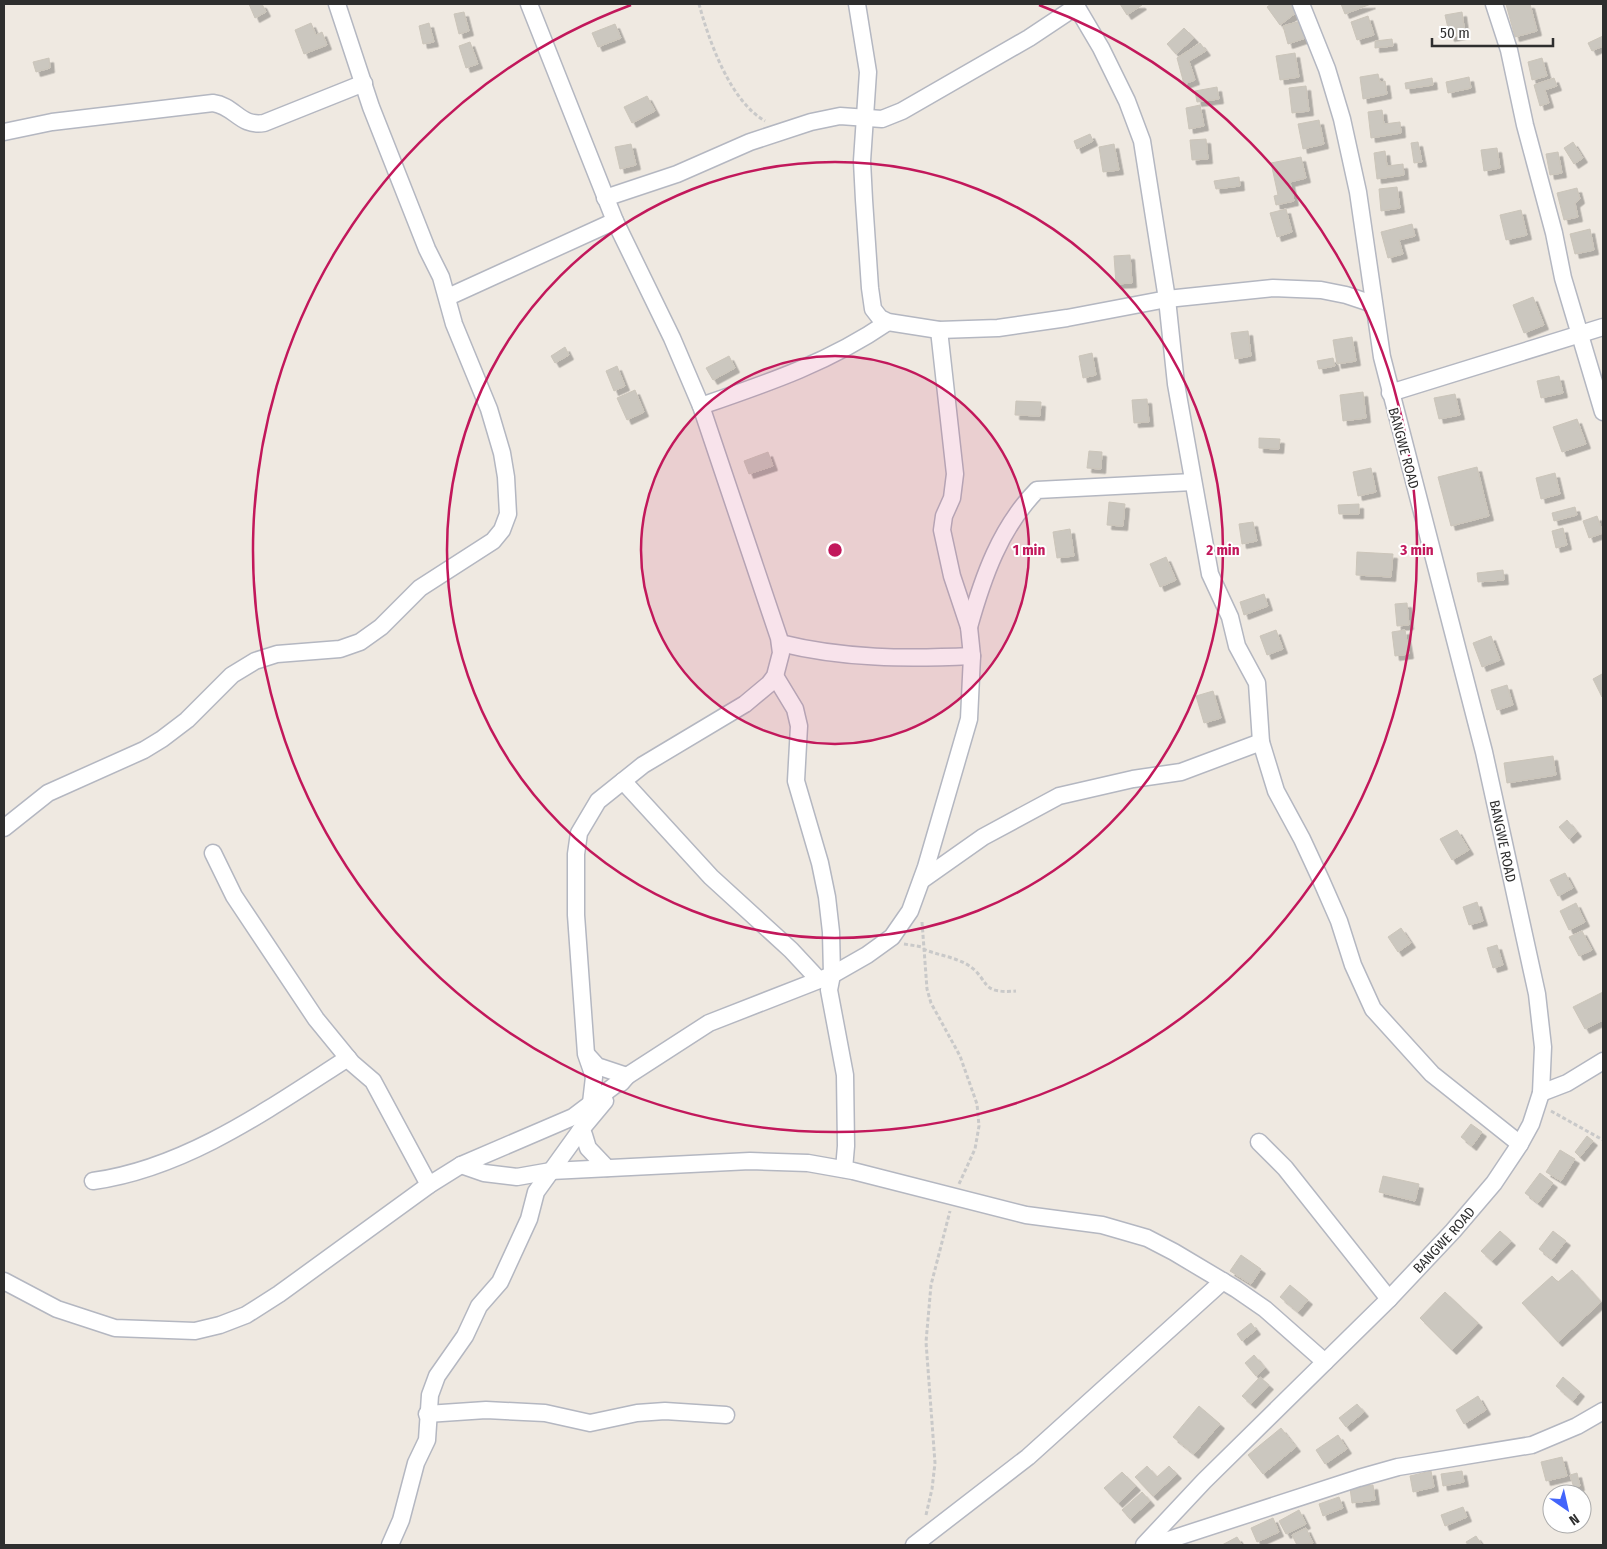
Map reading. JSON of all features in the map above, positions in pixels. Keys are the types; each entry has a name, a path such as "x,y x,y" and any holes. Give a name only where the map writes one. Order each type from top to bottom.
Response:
{"street":[{"path":"4,828 48,793 144,750 162,738 187,720 232,675 254,661 277,654 340,649 367,638 381,627 420,588 493,541 502,530 508,514 508,499 502,453 489,409 454,324 448,297 426,249 364,83 337,4"},
{"path":"529,4 605,198 668,330 701,406 751,548 780,643 781,653 775,676 751,700 643,764 598,801 579,833 576,854 576,915 586,1054 594,1077 591,1103"},
{"path":"857,4 868,72 862,161 870,288 874,308 880,318 888,322 939,330 998,328 1067,318 1167,299 1273,288 1300,288 1346,295 1373,304"},
{"name":"BANGWE ROAD","path":"1144,1545 1204,1481 1389,1299 1494,1183 1520,1144 1540,1099 1543,1047 1537,994 1484,752 1390,393 1373,304 1358,192 1342,119 1327,69 1301,4"},
{"path":"1494,4 1509,50 1525,125 1579,334 1603,412"},
{"path":"605,198 677,174 750,142 811,122 840,116 882,119 902,111 1029,38 1076,5 1118,84 1142,142 1167,299 1176,384 1210,574 1230,617 1237,646 1257,683 1261,742 1276,791 1302,839 1321,880 1339,921 1353,965 1373,1009 1432,1074 1520,1144"},
{"path":"4,132 52,122 213,103 230,109 245,122 255,125 364,83"},
{"path":"448,297 615,221"},
{"path":"701,406 814,365 857,344 888,322"},
{"path":"1390,393 1603,327"},
{"path":"4,1281 57,1309 115,1328 195,1331 220,1326 246,1315 279,1294 429,1185 461,1165 573,1117 627,1076 709,1023 826,978 892,937 913,904 922,880 969,719 972,656 969,627 952,576 942,530 944,516 952,498 955,474 939,330"},
{"path":"969,627 984,576 1000,541 1025,502 1037,490 1193,482"},
{"path":"780,643 859,658 972,656"},
{"path":"775,676 795,709 799,726 796,781 820,863 831,932 826,978 839,1036 845,1075 846,1138 844,1169"},
{"path":"922,880 983,837 1059,796 1133,779 1181,772 1261,742"},
{"path":"623,781 711,877 790,950 826,978"},
{"path":"213,853 234,896 316,1019 348,1058 373,1081 429,1185"},
{"path":"586,1054 597,1066 627,1076"},
{"path":"93,1181 124,1176 169,1162 241,1124 348,1058"},
{"path":"1540,1099 1603,1061"},
{"path":"390,1545 401,1520 416,1463 427,1440 427,1414 430,1396 437,1376 466,1336 479,1306 500,1282 529,1219 536,1192 580,1130 627,1076"},
{"path":"580,1130 584,1135 588,1148 607,1168"},
{"path":"1259,1142 1285,1168 1389,1299"},
{"path":"461,1165 484,1173 517,1177 550,1171 750,1161 808,1163 844,1169 1026,1215 1102,1225 1147,1238 1223,1281 1265,1308 1325,1362"},
{"path":"916,1544 1028,1457 1223,1281"},
{"path":"427,1414 486,1410 545,1414 590,1424 637,1413 665,1411 726,1415"},
{"path":"1153,1545 1398,1467 1532,1445 1577,1426 1603,1411"}],"path":[{"path":"699,4 707,33 736,91 753,115 782,132"},
{"path":"913,904 922,924 926,989 931,1003 960,1056 977,1104 979,1126 975,1149 953,1198 946,1233 931,1285 926,1361 935,1462 932,1489 916,1544"},
{"path":"923,949 968,965 990,988 1000,992 1016,991"},
{"path":"1540,1099 1603,1140"}],"building":[{"path":"249,4 262,4 266,12 255,18"},
{"path":"1120,4 1141,4 1142,5 1127,15"},
{"path":"1271,4 1297,4 1301,9 1280,25 1267,7"},
{"path":"1341,4 1371,4 1345,14"},
{"path":"1506,4 1530,4 1537,31 1515,37"},
{"path":"464,12 469,31 459,34 454,14"},
{"path":"1462,12 1465,34 1450,37 1445,15"},
{"path":"1368,16 1374,35 1357,40 1351,22"},
{"path":"1304,20 1309,37 1288,44 1283,26"},
{"path":"311,23 316,35 322,32 327,45 304,54 295,30"},
{"path":"429,23 434,42 423,44 419,26"},
{"path":"615,24 621,38 598,47 592,33"},
{"path":"1184,28 1194,38 1176,54 1167,44"},
{"path":"1603,36 1603,46 1592,51 1588,43"},
{"path":"1392,39 1393,46 1375,48 1375,41"},
{"path":"470,42 478,64 466,68 459,46"},
{"path":"1200,43 1206,51 1189,61 1195,80 1184,84 1177,58"},
{"path":"1295,53 1299,77 1280,80 1276,56"},
{"path":"49,58 50,68 36,72 33,62"},
{"path":"1542,58 1547,76 1532,80 1528,62"},
{"path":"1378,74 1380,82 1385,81 1387,94 1363,99 1360,77"},
{"path":"1469,77 1471,88 1448,93 1446,82"},
{"path":"1432,78 1433,85 1406,89 1405,83"},
{"path":"1554,78 1557,86 1545,90 1549,103 1540,106 1534,85"},
{"path":"1306,86 1309,111 1292,113 1289,88"},
{"path":"1217,87 1219,99 1197,102 1195,91"},
{"path":"647,96 655,111 632,123 624,107"},
{"path":"1200,105 1204,126 1189,129 1186,108"},
{"path":"1382,110 1384,124 1400,122 1401,133 1371,138 1368,112"},
{"path":"1319,120 1324,144 1303,149 1298,124"},
{"path":"1090,134 1093,141 1077,149 1074,141"},
{"path":"1206,139 1208,159 1192,160 1190,140"},
{"path":"1418,142 1422,162 1414,163 1411,143"},
{"path":"1573,142 1583,158 1574,164 1564,148"},
{"path":"631,144 636,165 620,169 615,147"},
{"path":"1114,144 1119,170 1103,172 1099,147"},
{"path":"1497,148 1500,168 1484,171 1481,150"},
{"path":"1385,151 1387,166 1403,164 1404,175 1377,179 1374,153"},
{"path":"1558,152 1562,173 1550,175 1546,154"},
{"path":"1301,157 1306,178 1290,182 1294,201 1276,205 1274,196 1278,195 1271,163"},
{"path":"1239,177 1240,186 1216,189 1214,181"},
{"path":"1397,187 1400,208 1381,211 1379,189"},
{"path":"1577,188 1580,199 1575,203 1578,217 1564,220 1557,193"},
{"path":"1286,209 1292,232 1277,237 1270,213"},
{"path":"1521,210 1527,235 1506,240 1500,215"},
{"path":"1412,224 1415,236 1399,240 1403,254 1388,258 1381,232"},
{"path":"1590,229 1594,250 1575,254 1570,234"},
{"path":"1130,255 1132,283 1116,284 1114,256"},
{"path":"1533,297 1544,325 1524,333 1513,305"},
{"path":"1248,331 1251,356 1235,359 1231,333"},
{"path":"1352,337 1356,361 1337,364 1333,340"},
{"path":"565,347 569,355 555,363 551,356"},
{"path":"1092,353 1096,375 1083,378 1079,356"},
{"path":"729,356 735,368 713,380 706,368"},
{"path":"1333,358 1335,366 1319,369 1317,361"},
{"path":"617,366 625,386 614,391 606,371"},
{"path":"1559,376 1563,393 1541,398 1537,381"},
{"path":"635,390 644,412 627,420 617,398"},
{"path":"1363,392 1366,418 1343,421 1340,395"},
{"path":"1455,394 1460,415 1439,419 1434,398"},
{"path":"1147,399 1149,422 1134,423 1132,400"},
{"path":"1016,401 1041,402 1040,416 1015,415"},
{"path":"1577,419 1586,444 1562,452 1553,427"},
{"path":"1259,438 1280,439 1279,449 1259,448"},
{"path":"1089,451 1102,452 1101,469 1087,468"},
{"path":"768,452 773,466 749,474 744,461"},
{"path":"1477,467 1489,516 1451,526 1438,477"},
{"path":"1371,468 1376,492 1358,496 1353,472"},
{"path":"1555,473 1560,494 1541,499 1536,478"},
{"path":"1109,502 1125,504 1123,526 1107,525"},
{"path":"1359,504 1359,514 1339,514 1338,505"},
{"path":"1575,507 1577,515 1554,521 1552,513"},
{"path":"1597,516 1603,533 1589,538 1583,521"},
{"path":"1253,522 1257,541 1242,544 1239,524"},
{"path":"1563,528 1567,545 1556,548 1552,531"},
{"path":"1070,529 1074,556 1057,558 1053,532"},
{"path":"1357,552 1393,554 1391,577 1356,575"},
{"path":"1166,557 1176,580 1160,587 1150,564"},
{"path":"1503,570 1504,580 1478,582 1477,573"},
{"path":"1264,594 1268,606 1244,615 1240,602"},
{"path":"1407,603 1409,625 1397,626 1395,604"},
{"path":"1276,630 1283,649 1267,655 1260,636"},
{"path":"1405,630 1409,654 1395,656 1392,632"},
{"path":"1491,636 1500,660 1482,667 1473,643"},
{"path":"1602,674 1603,677 1602,697 1593,679"},
{"path":"1507,685 1513,705 1497,710 1491,690"},
{"path":"1213,691 1221,718 1204,723 1196,696"},
{"path":"1553,756 1556,775 1507,783 1504,763"},
{"path":"1567,820 1577,832 1569,839 1559,827"},
{"path":"1457,830 1469,850 1452,860 1440,839"},
{"path":"1565,873 1573,888 1558,896 1550,880"},
{"path":"1477,902 1483,921 1469,925 1463,907"},
{"path":"1576,903 1585,922 1569,930 1560,911"},
{"path":"1401,928 1411,943 1398,952 1388,937"},
{"path":"1582,931 1592,950 1579,956 1569,937"},
{"path":"1497,945 1503,965 1493,968 1487,948"},
{"path":"1603,992 1603,1020 1585,1029 1573,1007"},
{"path":"1471,1124 1482,1132 1472,1146 1461,1137"},
{"path":"1587,1136 1593,1141 1580,1157 1575,1152"},
{"path":"1560,1150 1575,1159 1561,1181 1546,1172"},
{"path":"1540,1173 1553,1183 1538,1203 1525,1193"},
{"path":"1383,1176 1419,1184 1415,1201 1379,1192"},
{"path":"1500,1231 1511,1241 1492,1261 1481,1251"},
{"path":"1553,1231 1566,1241 1552,1259 1539,1249"},
{"path":"1241,1255 1261,1269 1251,1284 1230,1271"},
{"path":"1572,1270 1601,1302 1558,1342 1522,1303 1552,1276 1558,1282"},
{"path":"1290,1285 1308,1300 1298,1312 1280,1297"},
{"path":"1445,1292 1478,1323 1452,1350 1420,1318"},
{"path":"1251,1323 1256,1330 1242,1341 1237,1334"},
{"path":"1254,1355 1265,1368 1256,1376 1245,1363"},
{"path":"1260,1377 1269,1385 1251,1404 1242,1396"},
{"path":"1563,1377 1580,1392 1573,1401 1556,1386"},
{"path":"1478,1396 1486,1410 1464,1424 1456,1410"},
{"path":"1357,1404 1364,1412 1346,1427 1339,1418"},
{"path":"1199,1406 1220,1424 1194,1454 1173,1437"},
{"path":"1281,1428 1296,1447 1263,1474 1248,1455"},
{"path":"1338,1435 1347,1449 1325,1464 1316,1450"},
{"path":"1562,1457 1567,1476 1546,1481 1541,1462"},
{"path":"1147,1466 1157,1477 1169,1466 1177,1474 1153,1496 1135,1477"},
{"path":"1431,1471 1434,1487 1413,1492 1410,1476"},
{"path":"1462,1471 1464,1482 1443,1486 1441,1474"},
{"path":"1122,1472 1136,1486 1118,1503 1104,1488"},
{"path":"1577,1473 1580,1484 1573,1484 1570,1475"},
{"path":"1373,1485 1375,1500 1352,1503 1350,1488"},
{"path":"1142,1492 1150,1501 1130,1519 1122,1510"},
{"path":"1339,1497 1343,1508 1323,1516 1319,1504"},
{"path":"1463,1507 1467,1517 1445,1526 1441,1515"},
{"path":"1299,1510 1306,1524 1286,1534 1279,1521"},
{"path":"1273,1518 1279,1532 1257,1542 1251,1528"},
{"path":"1306,1528 1313,1543 1297,1545 1292,1535"},
{"path":"1476,1536 1482,1545 1468,1545 1466,1542"},
{"path":"1237,1537 1242,1545 1222,1545"}]}
